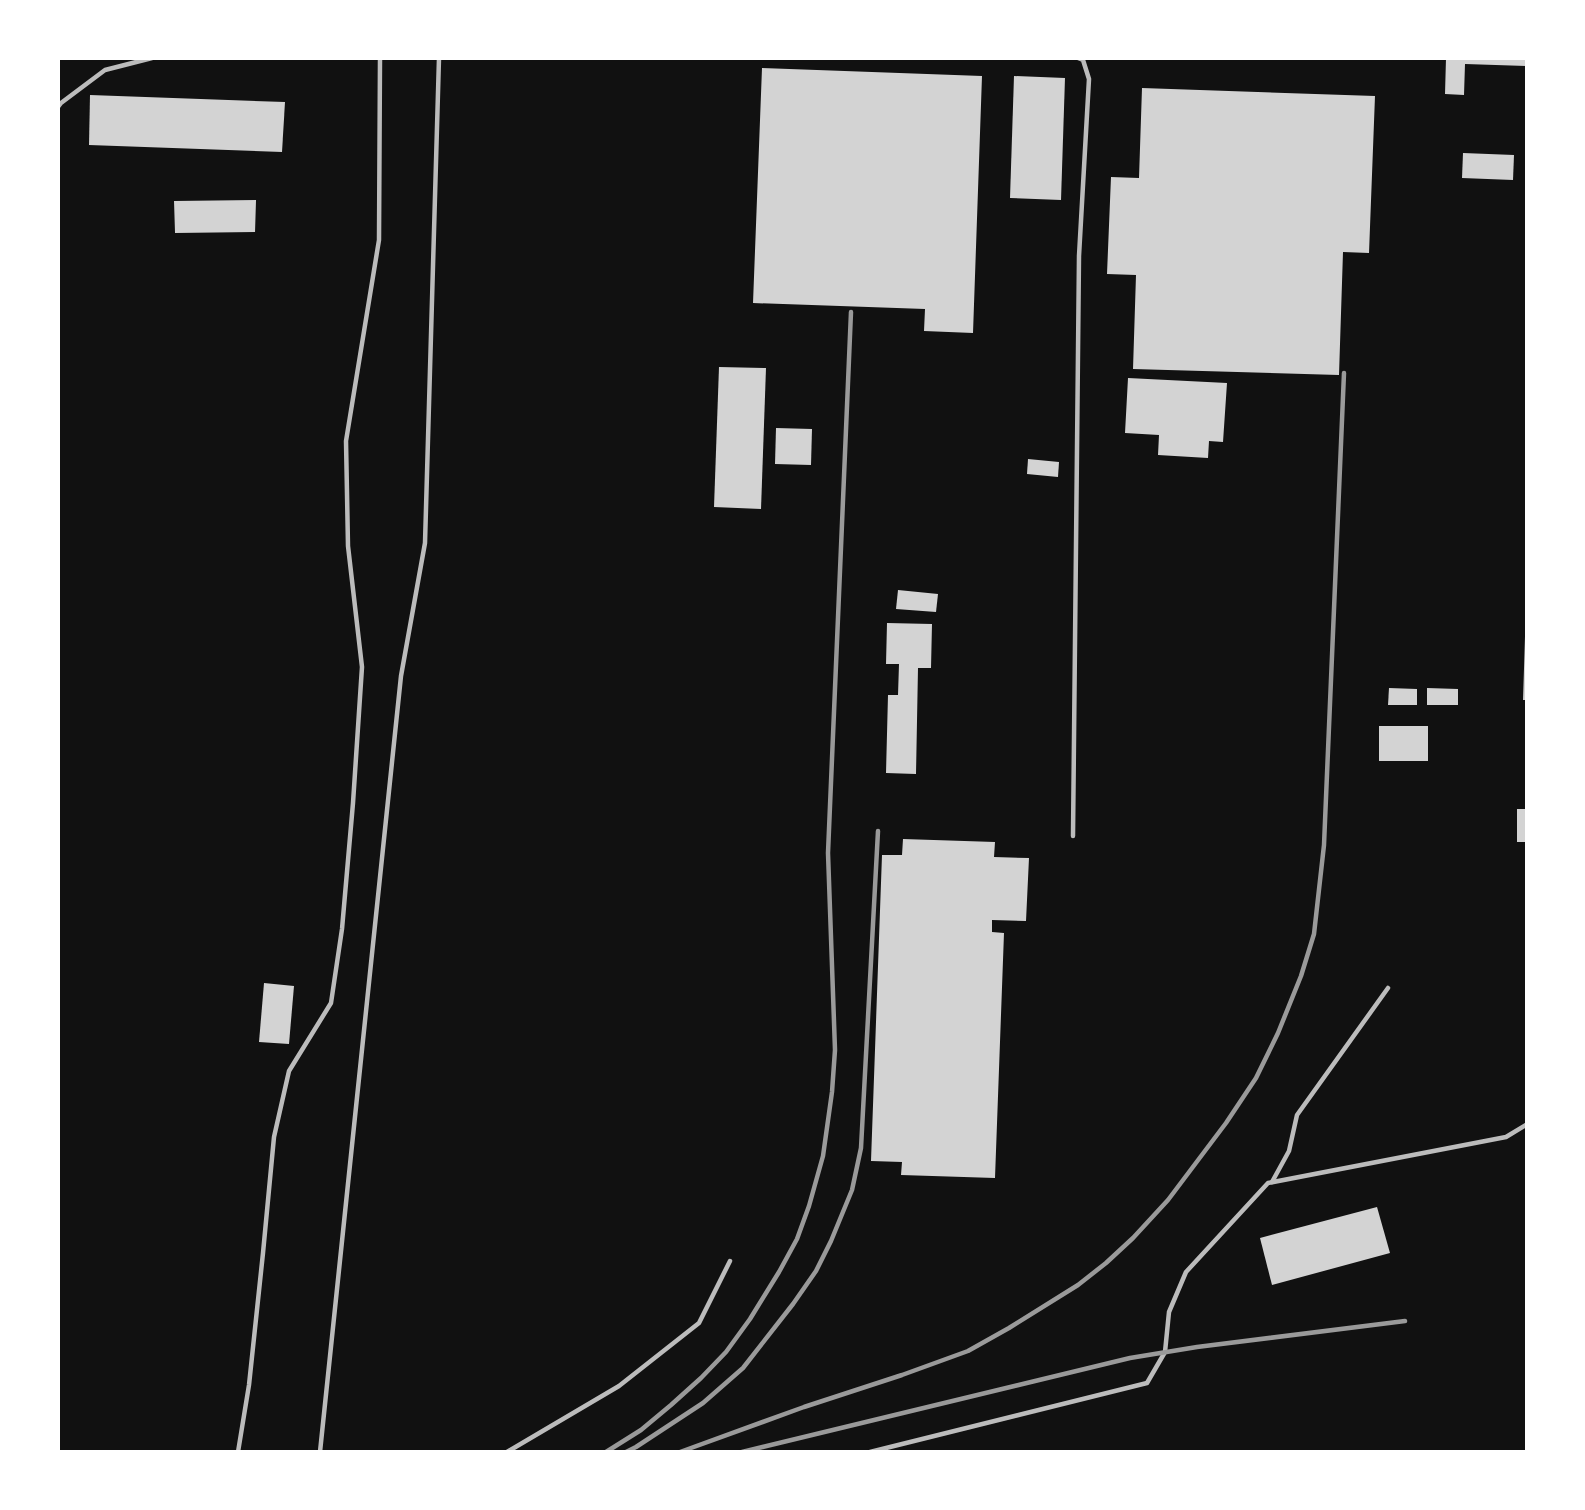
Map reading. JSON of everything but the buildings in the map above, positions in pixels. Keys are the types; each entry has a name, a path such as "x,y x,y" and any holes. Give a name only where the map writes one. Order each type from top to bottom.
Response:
{"lane":[{"path":"58,107 105,70 152,58"},
{"path":"238,1452 249,1385 274,1137 289,1071 331,1004 342,929 362,667 348,546 346,441 379,240 380,58"},
{"path":"320,1452 401,676 425,543 439,58"},
{"path":"1073,836 1079,256 1089,79 1083,60 1078,58"},
{"path":"1272,1182 1289,1151 1298,1115 1388,988"},
{"path":"870,1452 1147,1383 1166,1352 1169,1312 1186,1272 1268,1183 1506,1137 1527,1125"},
{"path":"507,1452 619,1386 699,1323 730,1261"}],"railway":[{"path":"606,1452 641,1430 701,1378 726,1352 750,1319 797,1239 823,1156 835,1050 828,853 851,312"},
{"path":"680,1452 968,1351 1078,1285 1133,1238 1168,1200 1226,1123 1256,1078 1278,1033 1301,976 1314,934 1324,845 1344,373"},
{"path":"626,1452 703,1403 743,1368 816,1271 852,1190 861,1148 878,831"},
{"path":"742,1452 1130,1358 1197,1347 1405,1321"}]}
